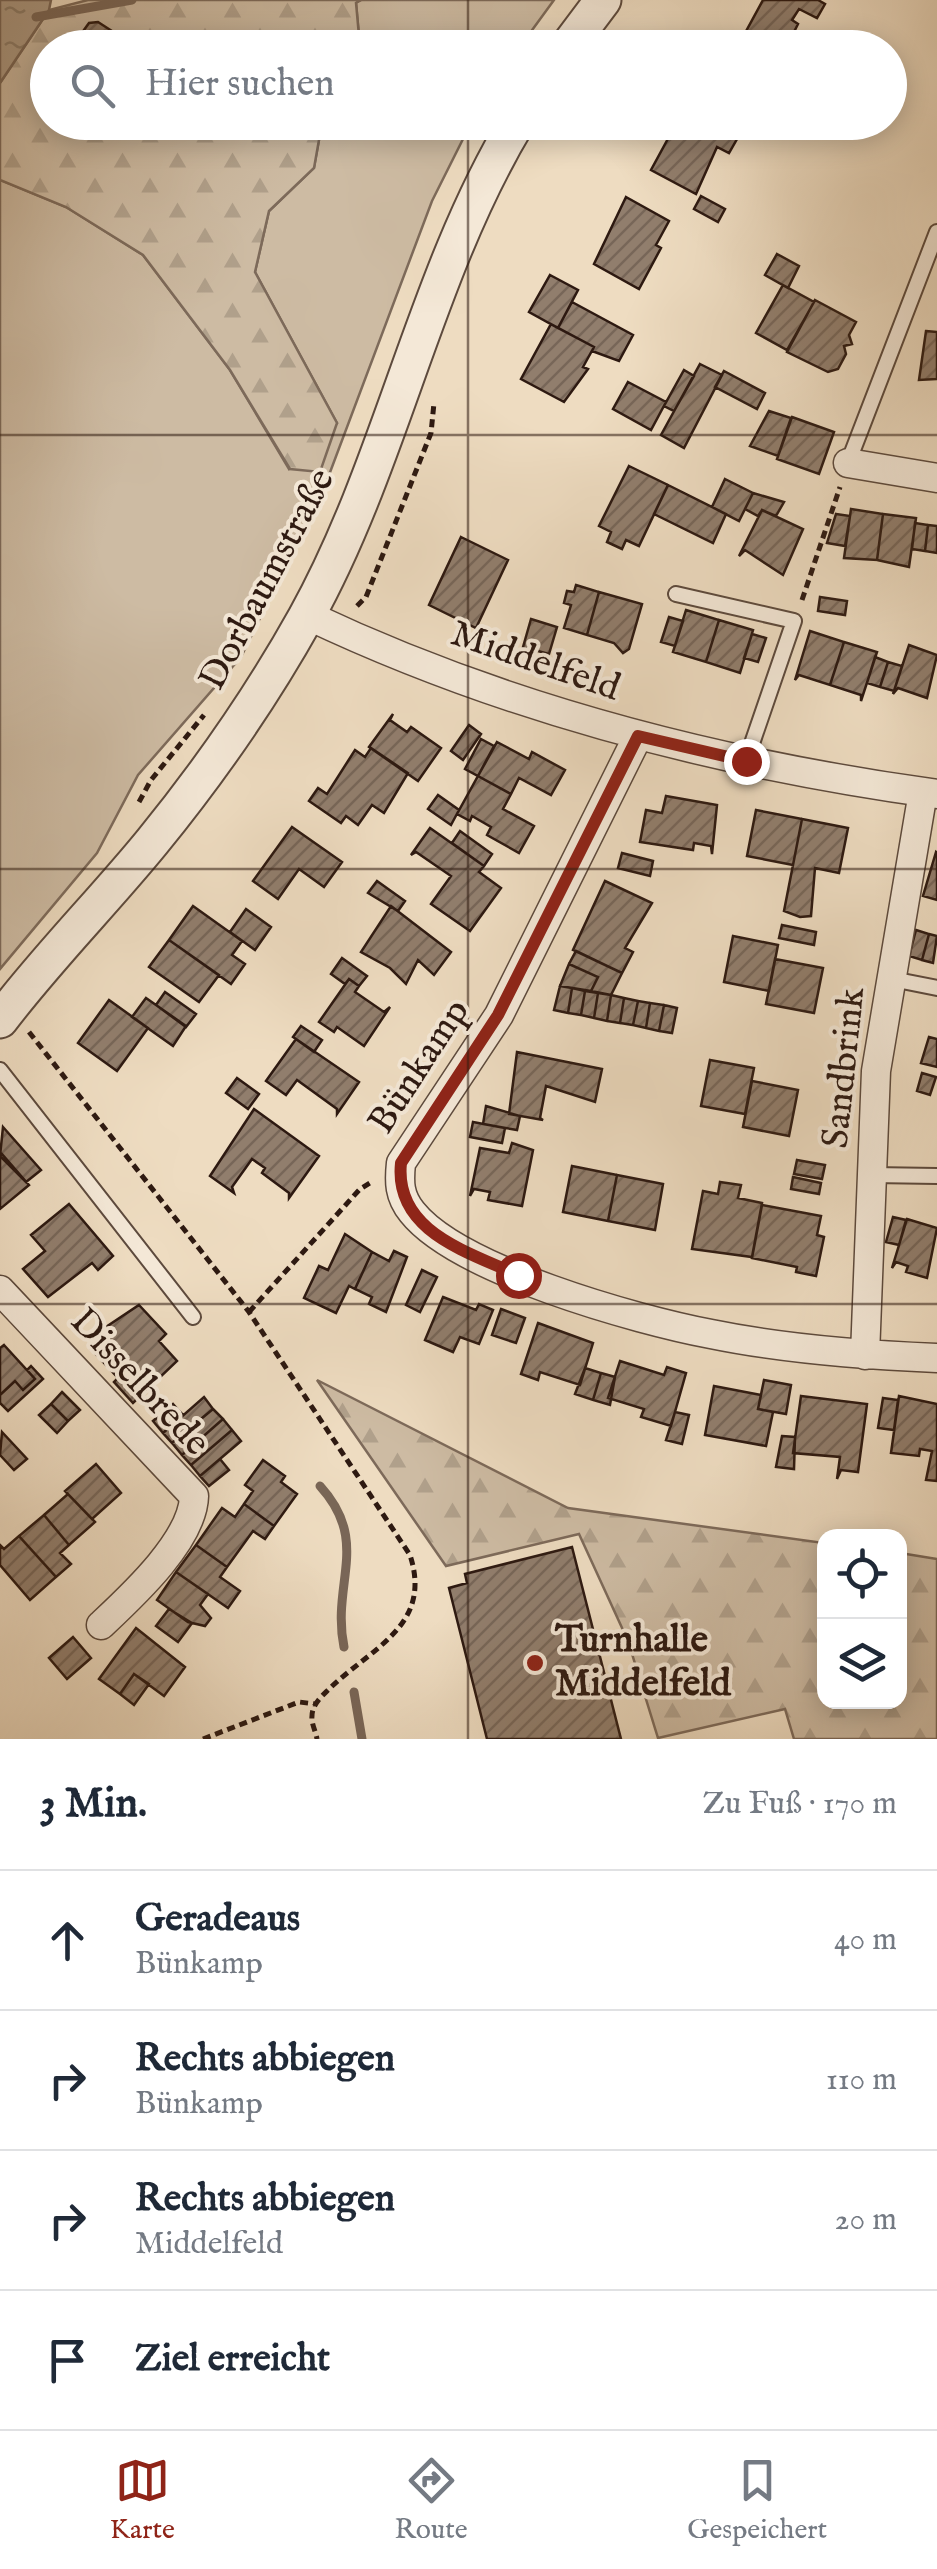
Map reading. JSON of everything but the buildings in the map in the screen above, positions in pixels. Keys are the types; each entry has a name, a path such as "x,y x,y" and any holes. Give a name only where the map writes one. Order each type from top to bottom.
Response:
{"street":[{"path":"580,30 603,0"},
{"name":"Dorbaumstraße","path":"3,1016 153,841 254,706 307,615 364,496 468,220 507,140"},
{"path":"848,463 937,478"},
{"name":"Middelfeld","path":"307,615 481,687 638,736 746,761 930,792"},
{"name":"Bünkamp","path":"638,736 498,1015 401,1163 398,1188 410,1210 431,1232 518,1275 604,1306 711,1334 865,1355 937,1358"},
{"name":"Sandbrink","path":"865,1355 876,1071 930,792"},
{"name":"Disselbrede","path":"0,1290 194,1496 194,1514 143,1586 101,1625"}],"lane":[{"path":"848,463 937,232"},
{"path":"676,594 794,622 746,761"},
{"path":"892,979 937,988"},
{"path":"0,1070 193,1317"},
{"path":"872,1175 937,1176"}],"path":[{"path":"794,622 848,463"},
{"path":"134,812 151,780 206,712"},
{"path":"3,1016 31,1034 249,1312 387,1514 410,1554 418,1579 414,1606 398,1632 355,1664 315,1704 312,1716 318,1739"},
{"path":"249,1312 360,1189 401,1163"},
{"path":"203,1739 298,1702 315,1704"}],"green space":[{"path":"88,0 361,0 356,3 358,30 36,30 49,10"},
{"path":"554,0 532,30 358,30 356,2"},
{"path":"30,38 30,140 319,140 314,168 269,211 255,272 337,423 320,472 290,469 230,370 143,255 66,207 0,180 0,83"},
{"path":"319,140 462,140 432,201 326,483 241,657 138,775 97,853 0,969 0,180 66,207 143,255 230,370 289,469 337,423 255,272 269,211 314,168"},
{"path":"317,1380 568,1508 817,1542 817,1709 907,1709 907,1554 937,1559 937,1739 794,1739 785,1709 658,1738 628,1641 579,1534 446,1566"}],"water":[{"path":"0,0 51,0 49,10 36,30 30,30 30,38 0,83"}],"waterway":[{"path":"36,17 132,0"},
{"path":"320,1486 335,1506 347,1545 341,1624 344,1647"},
{"path":"354,1692 362,1739"}],"place":[{"name":"Turnhalle Middelfeld","path":"535,1663"}],"route":[{"path":"518,1275 431,1232 410,1210 398,1188 401,1163 498,1015 638,736 746,761"}]}
